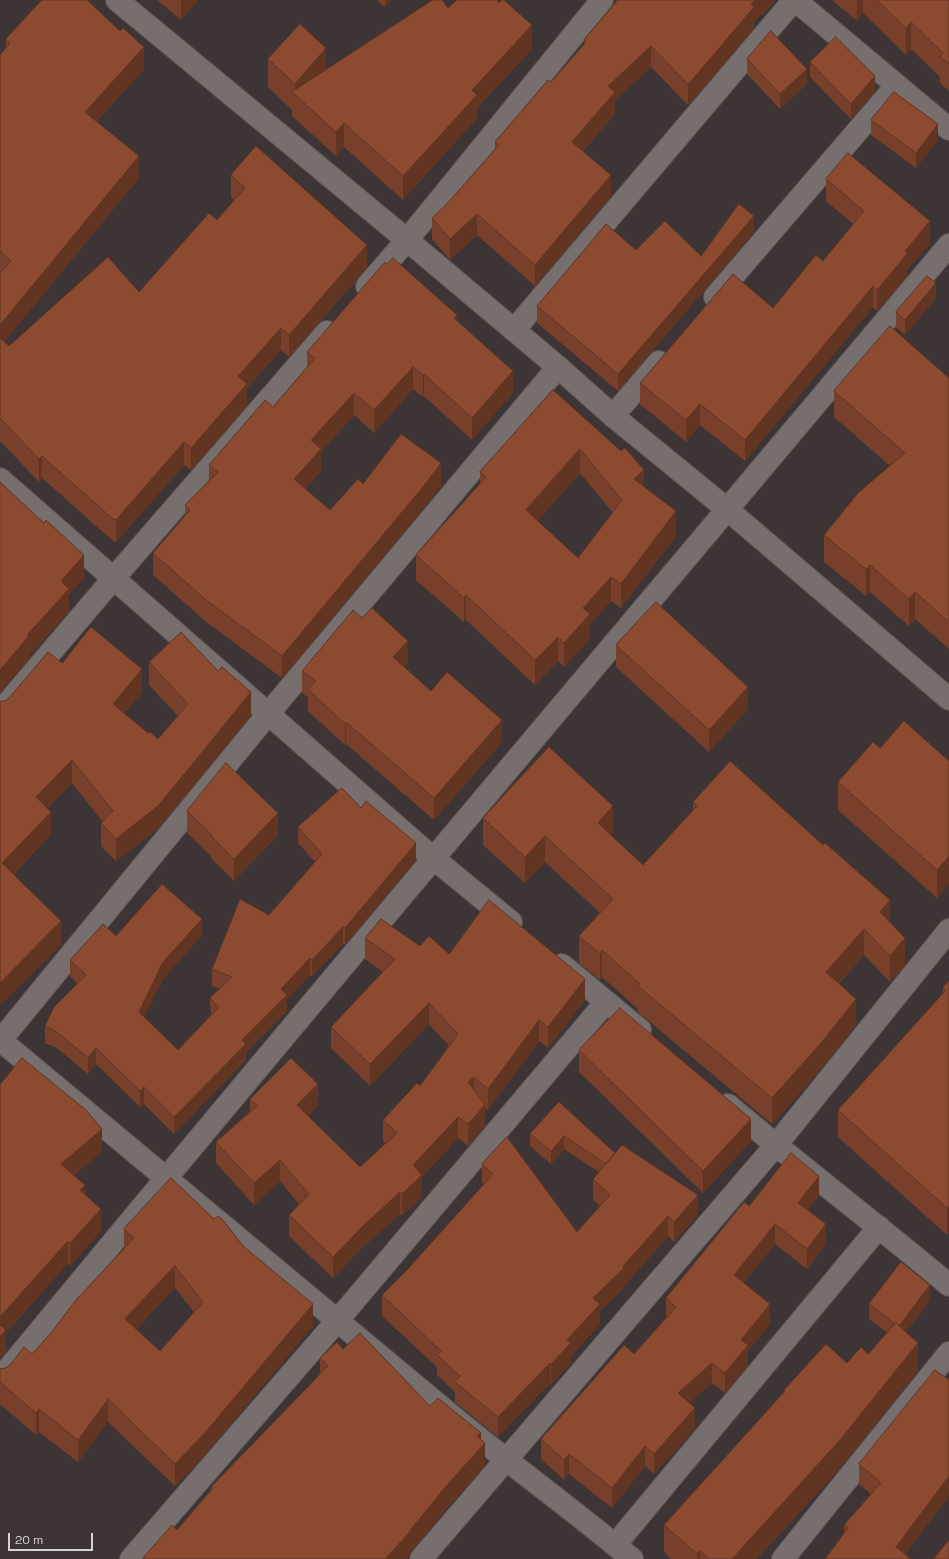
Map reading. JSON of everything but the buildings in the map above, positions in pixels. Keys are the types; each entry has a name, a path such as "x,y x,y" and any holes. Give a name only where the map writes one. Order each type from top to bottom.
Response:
{"street":[{"path":"117,0 558,366 613,416 728,510 949,699"},
{"path":"356,299 407,240 602,0"},
{"path":"514,330 794,0 949,129"},
{"path":"701,314 897,85"},
{"path":"0,1379 166,1177 433,858 728,510 949,245"},
{"path":"0,712 340,317"},
{"path":"613,416 670,350"},
{"path":"558,366 268,714 0,1040 506,1460 632,1559"},
{"path":"0,480 433,858 529,937"},
{"path":"421,1559 776,1145 949,930"},
{"path":"547,952 655,1043"},
{"path":"131,1559 337,1321 606,1002"},
{"path":"715,1094 949,1285"},
{"path":"615,1545 879,1227"},
{"path":"783,1559 949,1353"}]}
